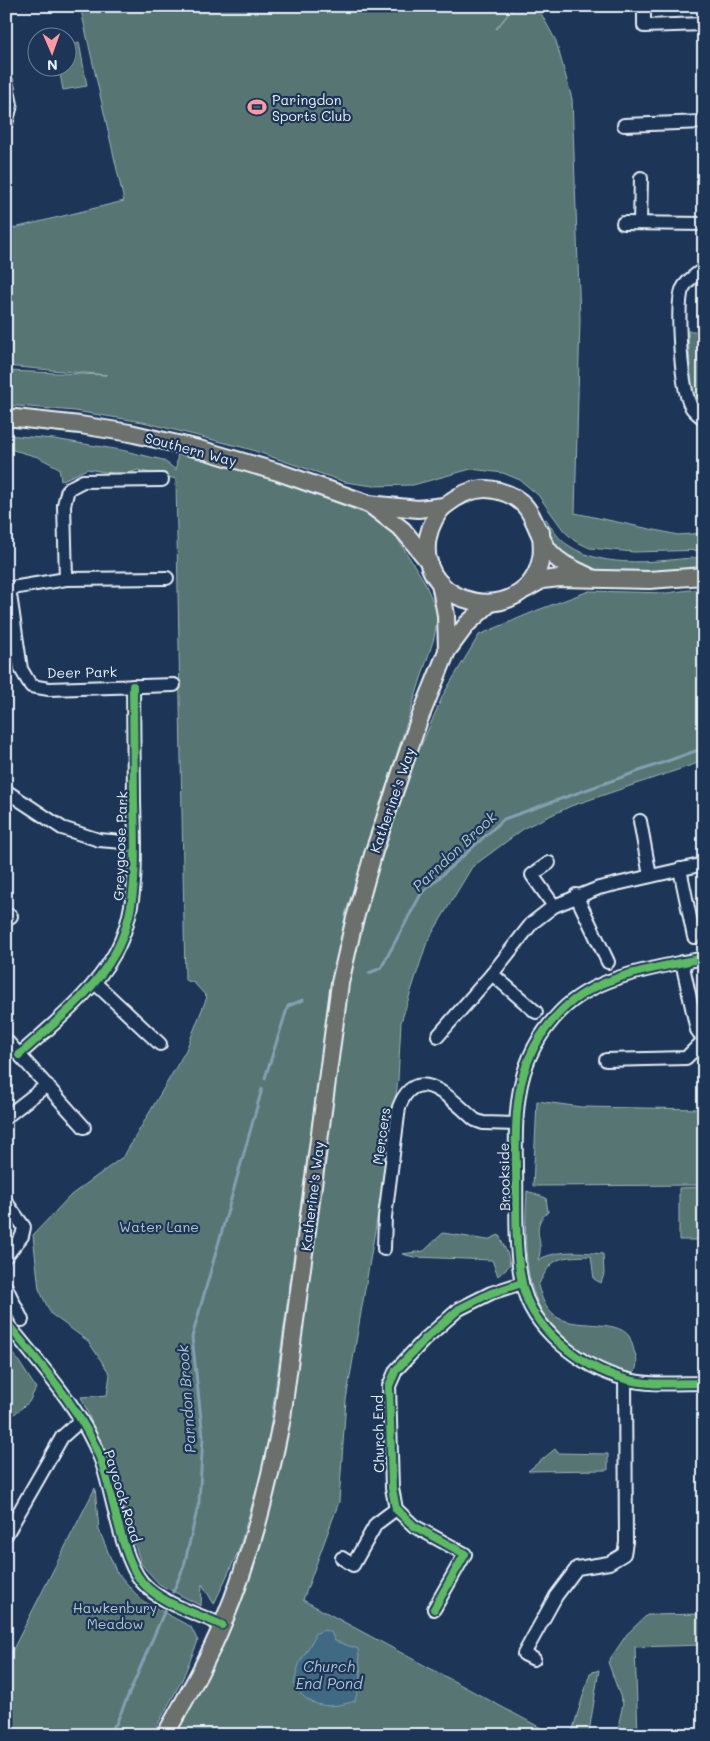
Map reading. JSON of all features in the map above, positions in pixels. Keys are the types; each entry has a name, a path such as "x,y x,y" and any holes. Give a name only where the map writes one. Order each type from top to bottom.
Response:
{"main road":[{"name":"Southern Way","path":"6,417 80,425 130,433 190,447 278,472 369,504 418,509 444,506"},
{"path":"592,578 559,561 549,550 527,507 516,498 499,491 484,489 465,492 444,506 430,529 427,543 429,562 440,583 460,598 469,602 489,604 502,602 542,580 592,578 649,580 704,576"},
{"name":"Southern Way","path":"369,504 403,530 429,562"},
{"path":"520,592 534,578 541,558 541,532"},
{"name":"Katherine's Way","path":"440,583 446,615 447,651"},
{"name":"Katherine's Way","path":"165,1735 193,1686 222,1625 250,1549 269,1480 282,1418 340,983 354,922 374,852 419,720 447,651 467,624 489,604"}],"street":[{"path":"644,6 644,26 704,24"},
{"path":"6,82 12,105 6,123"},
{"path":"624,124 704,122"},
{"path":"640,223 641,178"},
{"path":"623,223 704,224"},
{"path":"704,269 695,274 682,290 680,317 683,384 692,408 704,419"},
{"path":"66,579 64,505 68,489 83,481 162,480"},
{"name":"Deer Park","path":"167,578 66,579 8,588 20,669 32,686 49,689 174,685"},
{"name":"Greygoose Park","path":"19,1054 94,983 115,953 128,923 133,891 135,843 132,686"},
{"name":"Greygoose Park","path":"6,791 62,828 99,840 135,843"},
{"path":"640,821 650,876"},
{"path":"549,864 532,875 554,906"},
{"path":"438,1036 492,974 532,923 554,906 576,895 704,864"},
{"path":"680,869 694,937"},
{"path":"576,895 608,962"},
{"name":"Brookside","path":"704,958 682,962 601,984 562,1010 544,1030 523,1073 516,1124 518,1246 522,1283 530,1306 540,1322 566,1348 595,1368 625,1379 663,1383 704,1383"},
{"path":"606,1060 686,1058 704,1040 697,1030 682,962"},
{"path":"492,974 536,1012"},
{"path":"94,983 160,1044"},
{"path":"6,1040 84,1127"},
{"path":"6,1118 47,1085"},
{"name":"Mercers","path":"384,1248 385,1217 399,1107 403,1097 411,1088 421,1085 432,1086 475,1120 483,1123 516,1124"},
{"path":"6,1202 24,1227 22,1236 6,1256"},
{"name":"Church End","path":"396,1509 392,1493 389,1386 396,1370 425,1339 470,1301 522,1283"},
{"path":"6,1288 22,1320"},
{"name":"Paycock Road","path":"6,1322 61,1390 81,1420 101,1459 129,1558 141,1580 164,1599 222,1625"},
{"path":"534,1659 524,1654 556,1596 577,1568 609,1564 624,1554 626,1533 625,1379"},
{"path":"6,1536 10,1522 62,1438 81,1420"},
{"path":"342,1558 353,1565 376,1524 396,1509 414,1526 465,1554 434,1609"}],"green space":[{"path":"80,6 514,6 496,29 516,6 537,6 556,41 572,99 580,319 575,513 678,535 704,533 704,550 634,552 590,548 575,541 564,531 538,495 520,480 503,473 471,469 413,485 373,486 345,482 249,449 143,422 75,411 6,405 6,371 107,375 6,366 6,230 124,201"},
{"path":"78,42 87,86 63,90 61,78 78,78"},
{"path":"688,331 699,331 700,388 704,388 704,411 699,408 691,386"},
{"name":"Water Lane","path":"6,435 54,439 121,450 163,460 176,470 178,450 238,466 366,514 392,530 424,581 438,613 434,638 346,912 330,991 266,1457 238,1552 214,1604 202,1584 201,1606 159,1584 141,1564 108,1461 81,1397 107,1395 110,1374 88,1341 51,1314 39,1289 33,1235 71,1195 124,1156 186,1050 207,997 194,983 185,980 176,479 138,470 123,475 87,469 61,481 59,468 38,457 6,448"},
{"path":"546,519 561,540 583,553 616,561 634,562 704,557 704,571 639,576 589,571 565,558 555,547 539,523"},
{"path":"704,588 704,761 571,806 526,827 472,867 427,942 401,1022 398,1080 388,1155 346,1400 339,1502 303,1600 554,1735 173,1735 198,1694 241,1603 260,1545 278,1470 329,1063 372,859 443,695 479,635 538,610 589,591 667,593"},
{"path":"537,1101 581,1107 704,1109 704,1185 533,1186"},
{"path":"704,1187 704,1240 679,1240 679,1188"},
{"path":"527,1191 546,1198 548,1212 539,1223 538,1229 540,1253 538,1260 562,1253 603,1254 604,1274 601,1283 594,1279 591,1256 564,1258 552,1264 538,1286 546,1307 555,1316 563,1320 605,1325 623,1331 629,1336 636,1357 637,1364 632,1376 595,1360 574,1348 557,1332 544,1315 535,1296 527,1256"},
{"path":"443,1233 487,1240 499,1235 508,1255 510,1265 498,1276 492,1260 414,1257 402,1254 424,1251"},
{"path":"6,1342 36,1388 29,1402 12,1416 6,1412"},
{"path":"555,1449 558,1453 608,1454 608,1470 528,1471"},
{"name":"Hawkenbury Meadow","path":"95,1488 99,1530 116,1571 141,1600 191,1627 198,1641 182,1680 152,1735 6,1735 6,1663"},
{"path":"704,1614 704,1645 635,1647 638,1735 622,1735 619,1722 623,1704 608,1662 627,1634 647,1615"},
{"path":"599,1670 589,1732 587,1735 571,1735 590,1673"}],"water":[{"name":"Church End Pond","path":"324,1630 331,1632 335,1641 358,1649 361,1676 355,1701 346,1704 320,1705 306,1698 294,1684 299,1664 314,1638 314,1634"}],"waterway":[{"name":"Parndon Brook","path":"369,973 381,968 421,894 504,819 704,748"},
{"name":"Parndon Brook","path":"265,1078 288,1006 303,1000"},
{"name":"Parndon Brook","path":"173,1592 184,1566 199,1502 203,1437 192,1337 262,1089"},
{"name":"Parndon Brook","path":"105,1735 116,1724 165,1610"}],"cycle path":[{"path":"19,1055 72,1007 96,981 115,953 129,917 135,859 133,686"},
{"path":"704,958 647,970 609,981 591,989 561,1011 534,1047 526,1065 521,1085 516,1125 516,1226 519,1269 527,1300 536,1316 560,1344 575,1355 608,1373 625,1379 654,1383 704,1383"},
{"path":"434,1609 465,1554 414,1526 396,1509 392,1488 389,1386 396,1370 425,1339 459,1309 491,1293 522,1283"},
{"path":"6,1322 59,1388 93,1441 101,1460 128,1557 142,1582 150,1590 169,1602 222,1625"}],"place":[{"name":"Paringdon Sports Club","path":"257,107"}]}
